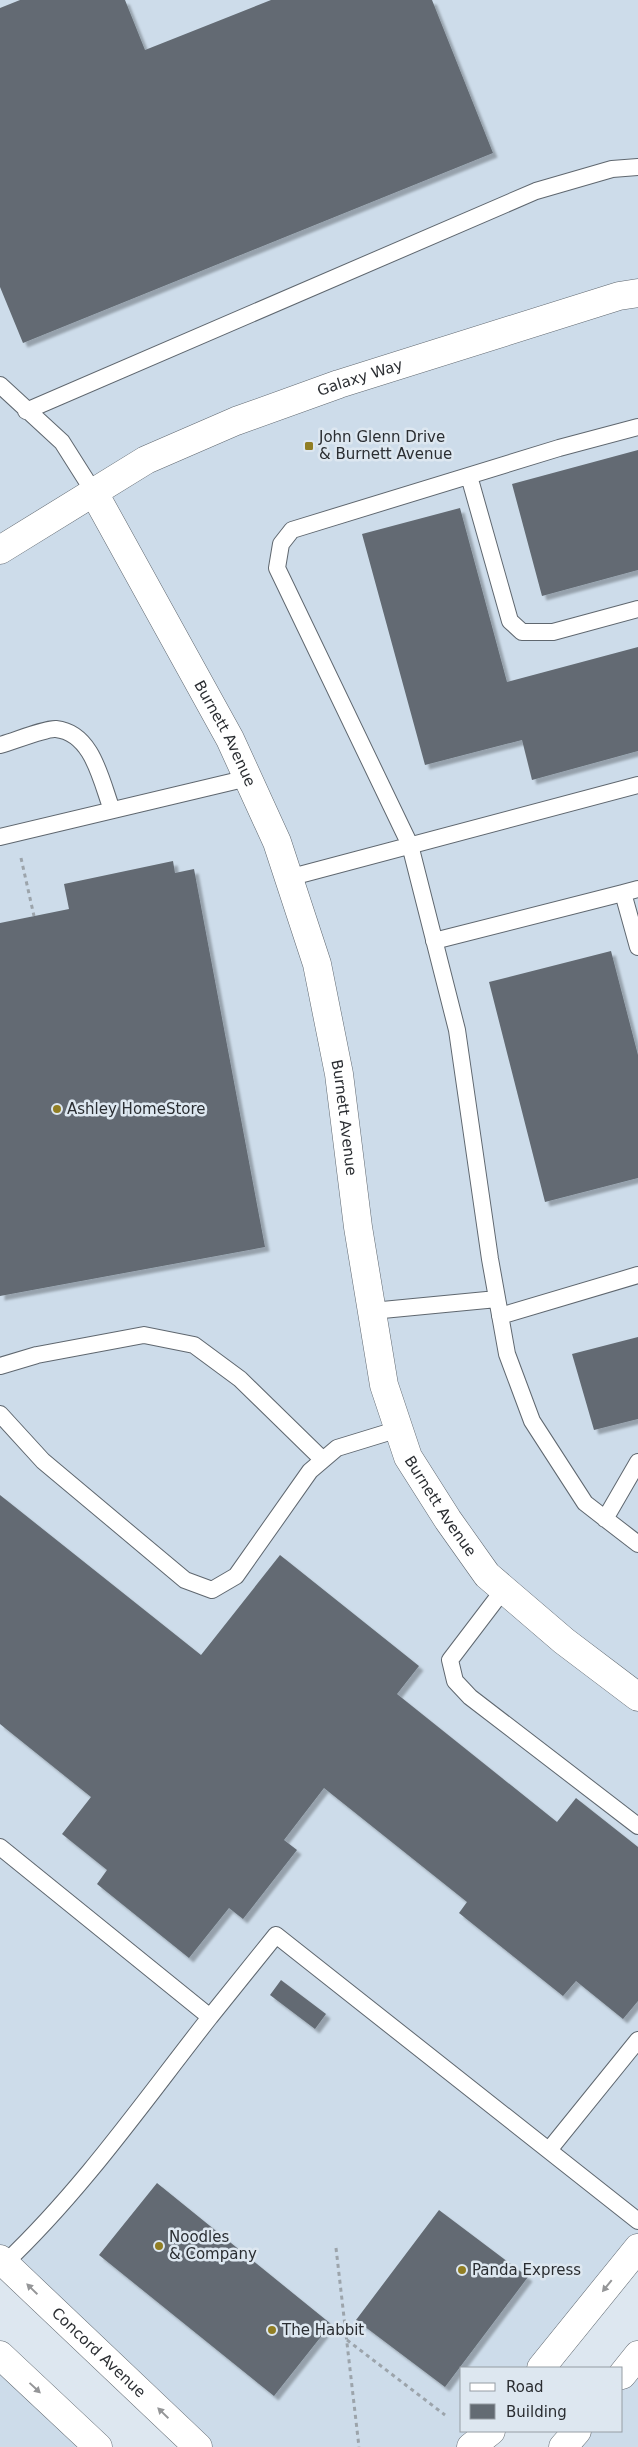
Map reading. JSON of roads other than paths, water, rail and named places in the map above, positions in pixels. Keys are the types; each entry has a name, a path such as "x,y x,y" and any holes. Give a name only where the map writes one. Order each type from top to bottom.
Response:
{"street":[{"name":"Galaxy Way","path":"0,550 146,460 236,421 339,384 619,296 638,293"},
{"name":"Burnett Avenue","path":"93,491 226,730 277,842 317,964 339,1074 358,1227 384,1385 408,1457 448,1520 488,1575 564,1640 638,1697"},
{"path":"543,2367 638,2248"},
{"name":"Concord Avenue","path":"2,2261 198,2447"},
{"path":"0,2355 98,2447"},
{"path":"623,2374 638,2355"},
{"path":"470,2447 490,2432"},
{"path":"479,2447 490,2432"},
{"path":"563,2447 576,2432"}],"lane":[{"path":"26,411 536,191 612,169 638,167"},
{"path":"0,385 26,411 62,442 93,491"},
{"path":"638,427 292,530 281,544 277,568 410,845 457,1030 507,1354 532,1421 585,1503 638,1544"},
{"path":"469,476 510,621 522,632 553,632 638,609"},
{"path":"0,745 54,729 73,734 90,751 112,810"},
{"path":"8,835 248,778"},
{"path":"288,878 638,785"},
{"path":"434,942 631,891 638,947"},
{"path":"500,1316 638,1276"},
{"path":"372,1311 497,1299"},
{"path":"0,1366 37,1355 144,1335 194,1345 240,1379 324,1460"},
{"path":"0,1414 43,1461 185,1580 212,1590 236,1576 310,1471 337,1448 399,1429"},
{"path":"605,1519 638,1462"},
{"path":"504,1589 450,1660 454,1682 470,1697 638,1826"},
{"path":"0,1847 210,2017"},
{"path":"2,2261 44,2227 99,2161 276,1935 638,2221"},
{"path":"549,2150 638,2040"}],"place":[{"name":"John Glenn Drive & Burnett Avenue","path":"309,446"},
{"name":"Ashley HomeStore","path":"57,1109"},
{"name":"Noodles & Company","path":"159,2246"},
{"name":"Panda Express","path":"462,2270"},
{"name":"The Habbit","path":"272,2330"}]}
